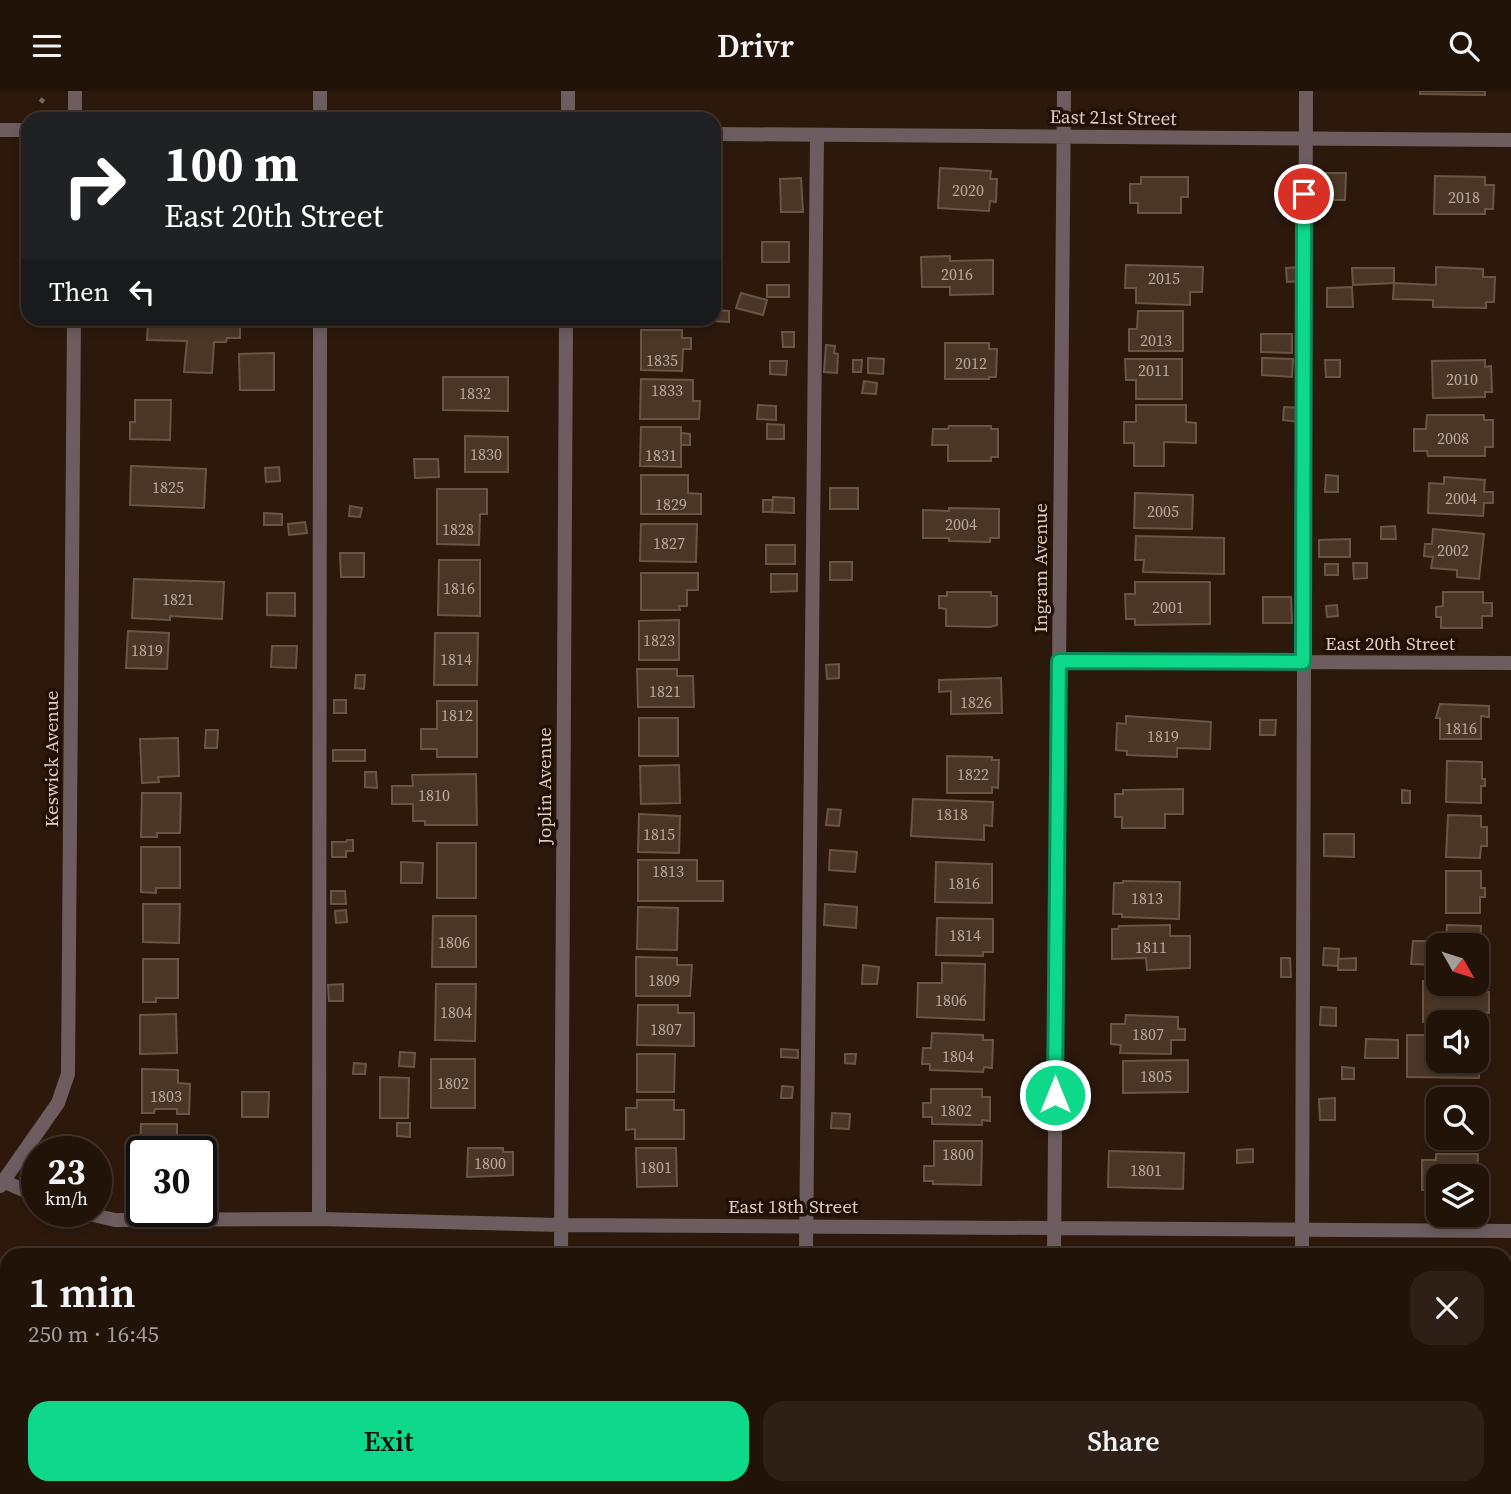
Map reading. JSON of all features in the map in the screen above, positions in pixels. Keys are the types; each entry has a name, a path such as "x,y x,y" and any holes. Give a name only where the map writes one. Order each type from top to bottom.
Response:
{"street":[{"path":"75,91 75,112"},
{"path":"320,91 320,112"},
{"path":"568,91 568,112"},
{"name":"Ingram Avenue","path":"1054,1248 1064,91"},
{"path":"1302,1248 1306,91"},
{"path":"0,130 21,130"},
{"name":"East 21st Street","path":"721,134 1511,140"},
{"path":"807,1248 817,135"},
{"name":"Keswick Avenue","path":"2,1184 58,1103 68,1074 74,326"},
{"path":"319,1219 320,326"},
{"name":"Joplin Avenue","path":"561,1248 566,326"},
{"name":"East 20th Street","path":"1059,661 1511,663"},
{"path":"2,1184 21,1191"},
{"name":"East 18th Street","path":"112,1219 1511,1231"}],"building":[{"path":"1420,91 1485,91 1485,95 1420,94"},
{"path":"940,168 991,171 990,179 997,179 996,202 990,201 989,211 938,208"},
{"path":"1326,173 1346,173 1345,200 1325,200"},
{"path":"1435,176 1485,177 1485,185 1494,185 1493,209 1485,209 1485,214 1434,214"},
{"path":"1141,177 1188,177 1188,197 1181,197 1181,213 1138,213 1138,203 1130,203 1130,184 1141,184"},
{"path":"801,178 803,212 781,212 780,179"},
{"path":"762,242 789,242 789,262 762,262"},
{"path":"950,256 950,261 993,260 993,294 950,295 950,287 922,287 921,257"},
{"path":"1126,265 1203,267 1202,292 1190,292 1190,305 1136,303 1136,288 1125,288"},
{"path":"1300,267 1301,281 1287,282 1286,268"},
{"path":"1436,267 1483,269 1483,277 1495,277 1494,302 1486,302 1486,308 1433,307 1433,300 1393,299 1394,283 1436,285"},
{"path":"1352,268 1394,268 1394,283 1353,285"},
{"path":"767,285 789,285 789,297 767,297"},
{"path":"1352,287 1353,307 1327,307 1327,288"},
{"path":"741,293 767,300 763,315 736,308"},
{"path":"721,310 729,311 729,322 721,322"},
{"path":"1138,311 1183,311 1183,351 1129,351 1129,329 1137,329"},
{"path":"148,326 240,326 240,338 214,342 212,373 184,372 187,341 147,340"},
{"path":"641,330 682,330 682,338 691,338 691,349 683,349 682,371 641,370"},
{"path":"782,332 794,332 794,347 783,347"},
{"path":"1261,334 1292,334 1292,353 1261,352"},
{"path":"945,343 989,343 989,349 997,349 996,377 945,379"},
{"path":"826,345 835,346 834,353 838,354 837,373 824,372"},
{"path":"274,353 274,390 240,390 239,354"},
{"path":"868,358 884,359 883,374 868,373"},
{"path":"1262,358 1293,359 1292,377 1262,375"},
{"path":"1125,359 1182,359 1182,399 1136,399 1136,380 1126,380"},
{"path":"853,360 862,360 861,372 853,372"},
{"path":"1325,360 1340,360 1340,377 1326,377"},
{"path":"1485,360 1485,367 1491,366 1492,392 1485,392 1485,397 1433,398 1432,361"},
{"path":"770,361 787,361 786,375 770,374"},
{"path":"443,377 508,377 508,411 443,410"},
{"path":"641,379 693,380 693,401 700,401 699,419 640,419"},
{"path":"864,381 877,383 876,394 862,393"},
{"path":"135,400 171,400 170,440 130,439 130,422 135,422"},
{"path":"758,405 776,406 776,420 757,419"},
{"path":"1136,405 1186,405 1186,422 1196,423 1196,443 1164,442 1164,466 1134,466 1134,443 1124,443 1124,422 1136,422"},
{"path":"1284,407 1302,408 1300,422 1283,420"},
{"path":"1427,415 1484,415 1484,420 1493,420 1493,447 1485,447 1485,456 1428,456 1427,451 1414,451 1414,429 1426,429"},
{"path":"767,424 784,425 784,439 767,439"},
{"path":"949,426 991,426 991,429 998,429 998,457 991,457 991,461 948,461 948,445 932,445 933,429 948,429"},
{"path":"641,427 681,427 681,467 640,466"},
{"path":"681,433 690,434 690,445 681,445"},
{"path":"465,436 508,437 508,472 465,472"},
{"path":"414,459 438,459 439,477 415,478"},
{"path":"131,466 206,469 204,508 130,505"},
{"path":"279,467 280,481 266,482 265,468"},
{"path":"641,475 688,475 688,493 701,494 701,514 641,514"},
{"path":"1326,475 1338,476 1338,492 1325,492"},
{"path":"1444,477 1485,480 1484,492 1493,492 1493,503 1484,503 1483,516 1428,513 1429,483 1444,484"},
{"path":"830,488 858,488 858,509 830,509"},
{"path":"437,489 487,489 487,514 480,514 479,545 437,544"},
{"path":"1135,493 1193,495 1192,529 1134,528"},
{"path":"773,497 794,498 794,513 772,512"},
{"path":"763,500 773,500 772,512 763,512"},
{"path":"350,506 362,508 360,517 349,516"},
{"path":"949,508 999,509 999,538 990,538 990,542 923,538 923,510 949,511"},
{"path":"264,513 282,514 282,525 264,525"},
{"path":"305,522 307,533 289,535 288,524"},
{"path":"641,524 697,524 696,562 640,561"},
{"path":"1395,526 1396,539 1381,539 1381,527"},
{"path":"1433,529 1484,534 1479,579 1457,577 1457,570 1431,568 1433,557 1424,556 1425,544 1432,544"},
{"path":"1136,536 1224,538 1224,574 1143,572 1144,560 1135,560"},
{"path":"1350,539 1350,557 1319,557 1319,540"},
{"path":"766,545 795,545 795,564 766,564"},
{"path":"340,553 364,553 364,577 341,577"},
{"path":"439,560 480,560 480,616 438,615"},
{"path":"830,562 852,562 852,580 830,580"},
{"path":"1353,563 1367,563 1367,578 1354,579"},
{"path":"1325,564 1338,564 1338,575 1325,575"},
{"path":"641,573 698,573 698,590 687,590 687,606 679,606 680,610 641,610"},
{"path":"771,574 797,574 797,591 771,592"},
{"path":"134,579 224,582 222,619 170,616 170,620 132,618"},
{"path":"1135,582 1210,582 1210,624 1135,625 1135,619 1126,619 1125,594 1135,594"},
{"path":"947,592 991,592 991,596 997,596 997,625 946,626 946,609 939,608 939,596 947,596"},
{"path":"1443,592 1483,592 1483,603 1492,603 1492,616 1482,616 1482,628 1441,628 1441,617 1436,617 1436,607 1443,606"},
{"path":"267,593 295,593 295,616 267,615"},
{"path":"1263,597 1291,597 1292,623 1263,623"},
{"path":"1337,605 1338,616 1327,617 1326,606"},
{"path":"679,620 679,660 639,660 639,621"},
{"path":"128,631 169,633 167,669 126,668"},
{"path":"435,633 478,633 477,685 434,685"},
{"path":"272,646 297,646 296,668 271,667"},
{"path":"839,664 839,678 827,679 826,665"},
{"path":"637,669 677,669 677,676 693,676 694,707 638,707"},
{"path":"356,675 365,675 364,689 355,688"},
{"path":"1001,678 1002,713 951,714 951,691 939,692 939,680"},
{"path":"334,700 346,700 346,713 334,713"},
{"path":"437,701 477,701 477,757 437,757 437,749 421,749 421,729 437,729"},
{"path":"1440,704 1489,706 1489,717 1481,716 1481,739 1440,739 1440,718 1436,718"},
{"path":"1126,716 1211,722 1210,749 1177,748 1177,757 1127,755 1127,751 1116,750 1117,723 1126,724"},
{"path":"639,718 678,718 678,756 639,756"},
{"path":"1260,720 1276,720 1275,735 1260,735"},
{"path":"206,730 218,730 217,748 205,748"},
{"path":"178,738 179,776 158,777 159,782 142,783 140,739"},
{"path":"333,750 365,750 365,761 333,761"},
{"path":"947,756 992,757 992,760 999,760 998,788 992,787 992,793 947,793"},
{"path":"1447,761 1482,762 1482,779 1485,779 1485,786 1481,786 1481,803 1446,802"},
{"path":"679,765 680,803 641,804 640,766"},
{"path":"365,772 376,772 377,788 365,787"},
{"path":"476,774 477,825 425,825 425,821 413,821 413,804 392,804 392,786 413,786 412,775"},
{"path":"1183,789 1183,814 1165,814 1165,828 1122,828 1122,817 1115,817 1115,794 1123,794 1123,790"},
{"path":"1402,790 1410,791 1410,803 1402,803"},
{"path":"142,793 181,793 180,833 157,833 157,837 141,837"},
{"path":"913,799 993,802 992,826 984,825 984,840 911,836"},
{"path":"828,809 841,810 839,826 826,825"},
{"path":"639,814 680,816 679,853 638,852"},
{"path":"1448,815 1481,816 1481,827 1487,827 1487,846 1481,846 1480,858 1446,857"},
{"path":"1324,834 1354,834 1354,857 1324,856"},
{"path":"353,840 353,851 346,851 346,857 332,857 332,842"},
{"path":"437,843 476,843 476,898 437,898"},
{"path":"141,847 180,847 180,888 156,888 156,893 141,892"},
{"path":"830,850 857,852 855,872 829,870"},
{"path":"638,860 697,860 697,881 723,881 723,901 638,901"},
{"path":"401,862 423,863 422,883 401,883"},
{"path":"936,862 992,864 992,903 935,902"},
{"path":"1446,871 1481,871 1481,888 1485,888 1485,897 1480,897 1480,913 1446,913"},
{"path":"1180,882 1179,919 1122,917 1122,914 1113,914 1114,883"},
{"path":"331,891 345,891 346,904 331,904"},
{"path":"143,904 180,904 179,943 143,942"},
{"path":"825,904 857,907 856,928 824,925"},
{"path":"638,907 678,908 677,950 637,949"},
{"path":"346,910 347,922 336,923 335,911"},
{"path":"433,916 476,916 476,967 432,967"},
{"path":"937,918 993,919 993,952 983,952 983,956 936,955"},
{"path":"1170,925 1170,936 1190,936 1190,968 1147,970 1146,958 1112,959 1112,929 1118,929 1119,926"},
{"path":"1447,925 1481,926 1481,933 1446,933"},
{"path":"1413,941 1426,941 1426,965 1411,964"},
{"path":"1324,948 1339,949 1338,966 1323,965"},
{"path":"636,957 677,958 677,965 692,965 690,996 636,996"},
{"path":"1281,958 1290,958 1291,977 1281,977"},
{"path":"1356,958 1356,970 1338,970 1338,959"},
{"path":"143,959 178,959 178,998 156,998 156,1002 143,1002"},
{"path":"942,963 985,964 984,1020 917,1017 918,983 942,983"},
{"path":"863,965 879,967 877,984 862,984"},
{"path":"1423,981 1426,981 1426,996 1489,996 1489,1010 1426,1010 1426,1022 1423,1022"},
{"path":"343,984 343,1001 329,1001 328,985"},
{"path":"436,984 476,984 475,1041 435,1040"},
{"path":"638,1005 678,1005 678,1013 694,1013 694,1046 637,1045"},
{"path":"1321,1007 1336,1008 1336,1026 1320,1025"},
{"path":"176,1014 177,1053 140,1054 140,1015"},
{"path":"1126,1015 1178,1017 1178,1029 1185,1029 1185,1040 1171,1040 1171,1054 1120,1053 1121,1045 1111,1044 1111,1024 1125,1024"},
{"path":"932,1033 983,1035 983,1040 993,1040 992,1068 984,1067 983,1072 930,1070 930,1064 922,1064 923,1048 931,1048"},
{"path":"1407,1035 1426,1035 1426,1073 1479,1073 1479,1078 1407,1077"},
{"path":"1366,1039 1398,1040 1398,1058 1365,1058"},
{"path":"781,1049 798,1050 798,1058 781,1057"},
{"path":"400,1052 415,1053 414,1067 399,1066"},
{"path":"637,1054 675,1054 674,1092 637,1092"},
{"path":"845,1054 856,1054 855,1064 845,1063"},
{"path":"431,1059 475,1059 475,1108 431,1108"},
{"path":"1188,1060 1188,1092 1123,1093 1123,1061"},
{"path":"354,1063 366,1064 365,1074 353,1074"},
{"path":"1342,1067 1354,1068 1354,1079 1342,1079"},
{"path":"142,1069 178,1070 178,1083 190,1084 189,1114 177,1114 177,1109 155,1109 154,1113 142,1113"},
{"path":"380,1077 409,1078 408,1118 380,1118"},
{"path":"782,1086 793,1087 792,1098 781,1098"},
{"path":"931,1089 982,1089 982,1097 990,1097 990,1121 982,1120 982,1125 932,1124 932,1117 923,1117 923,1103 931,1103"},
{"path":"242,1092 269,1092 268,1117 242,1117"},
{"path":"1335,1098 1335,1120 1320,1120 1319,1099"},
{"path":"637,1100 674,1100 674,1110 684,1110 684,1139 635,1139 635,1129 626,1130 626,1108 637,1108"},
{"path":"832,1113 850,1114 849,1129 831,1128"},
{"path":"397,1123 410,1123 410,1137 397,1136"},
{"path":"141,1124 177,1124 177,1136 141,1136"},
{"path":"934,1141 982,1141 981,1185 933,1184 933,1181 924,1181 924,1166 934,1166"},
{"path":"468,1148 503,1148 503,1152 513,1152 513,1175 467,1177"},
{"path":"636,1148 676,1148 677,1186 637,1187"},
{"path":"1253,1149 1253,1162 1237,1163 1237,1150"},
{"path":"1109,1151 1184,1153 1183,1189 1108,1187"},
{"path":"1436,1154 1478,1154 1478,1164 1426,1164 1426,1190 1422,1190 1422,1160 1436,1160"}],"route":[{"path":"1055,1095 1059,661 1303,662 1304,194"}]}
